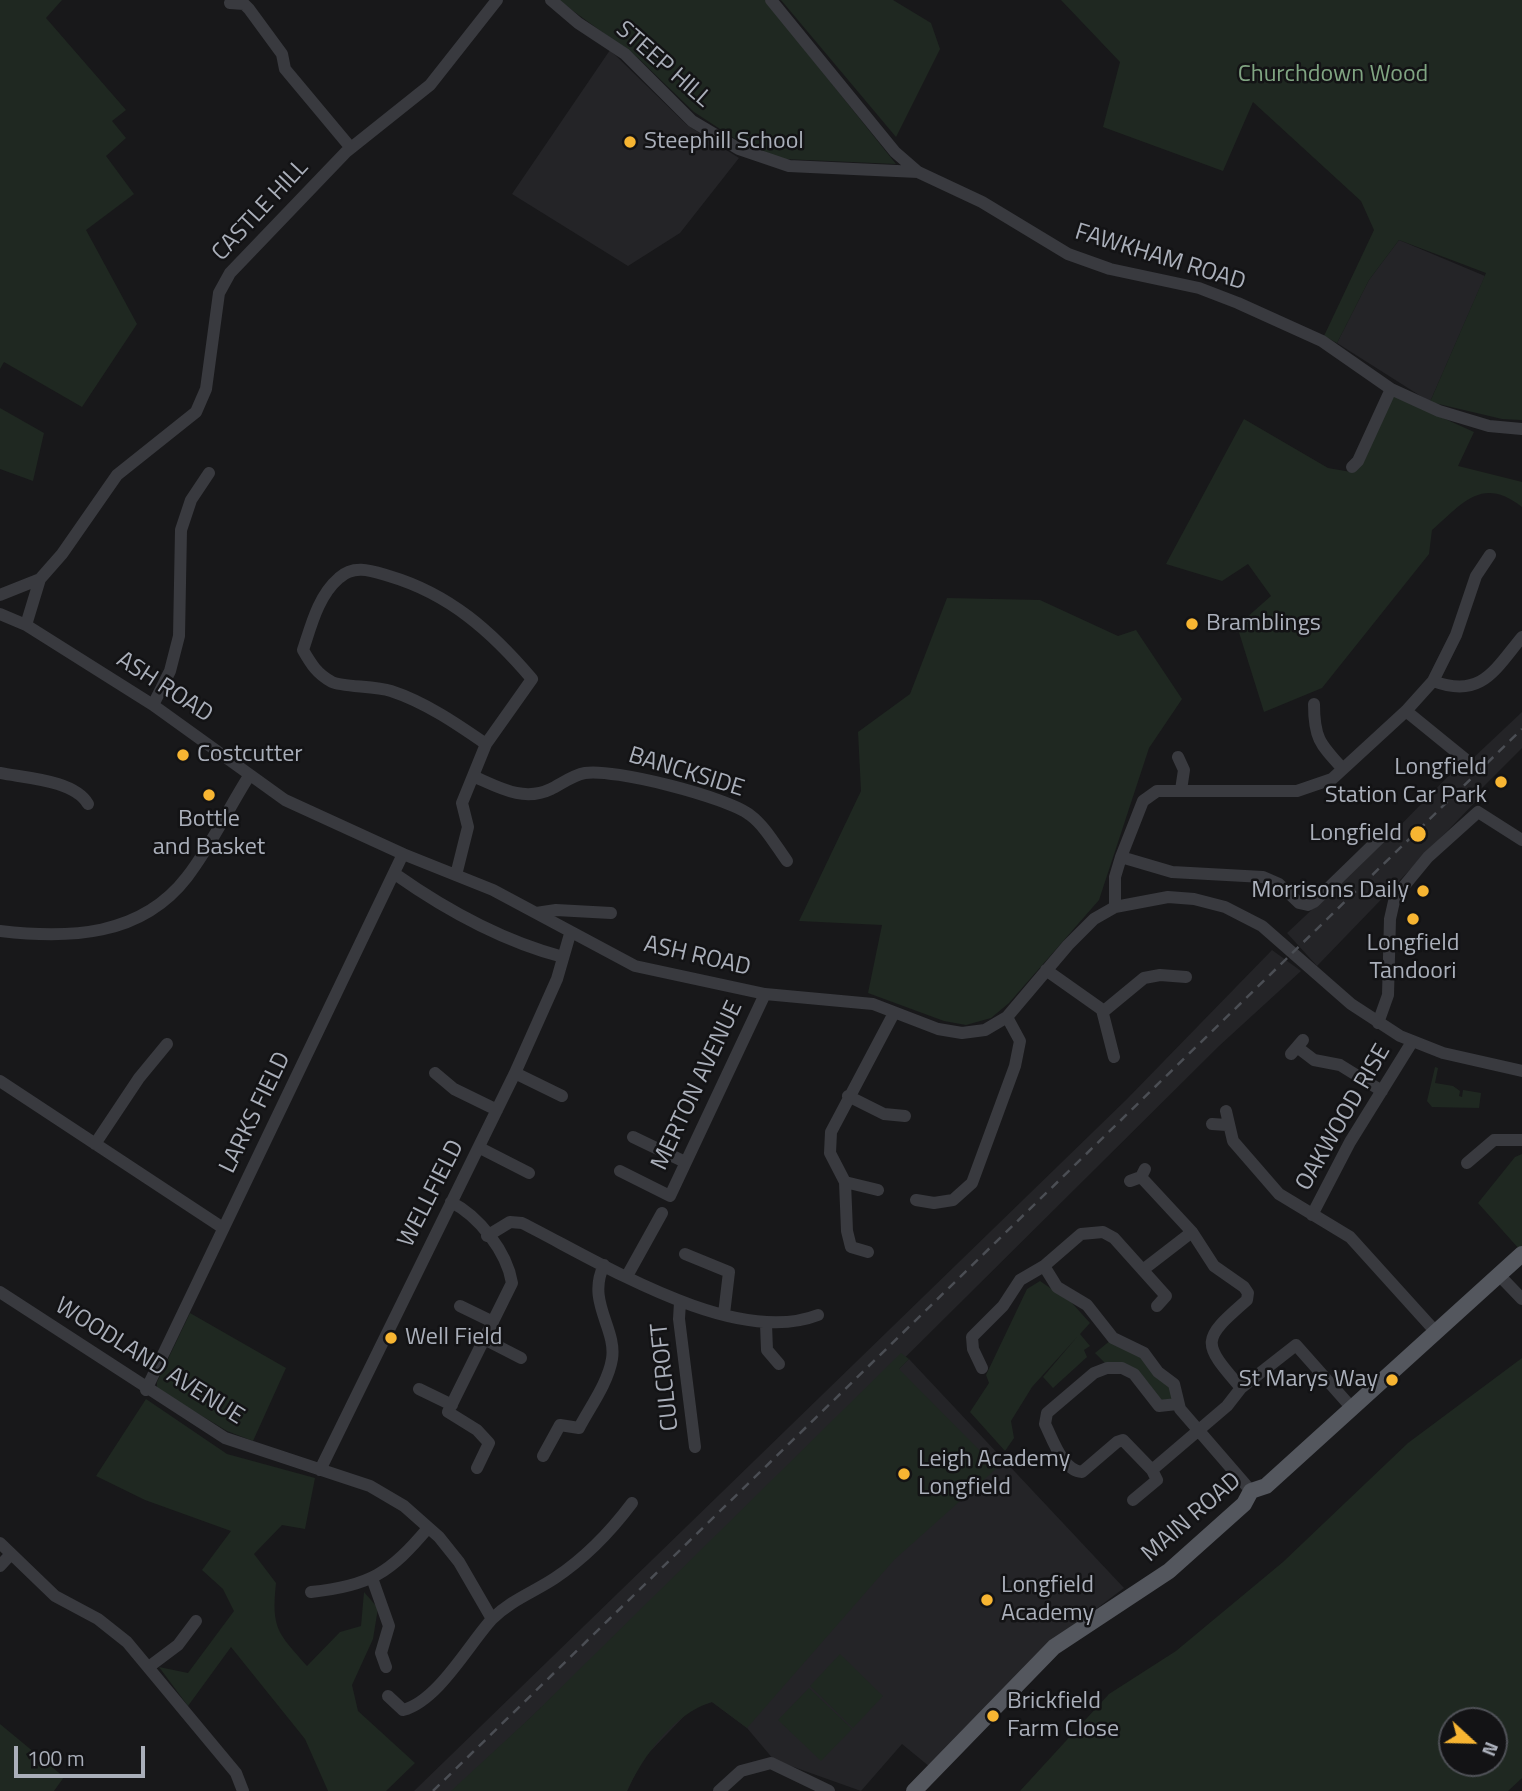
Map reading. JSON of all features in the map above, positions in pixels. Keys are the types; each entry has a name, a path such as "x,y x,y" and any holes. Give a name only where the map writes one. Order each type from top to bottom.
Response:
{"main road":[{"name":"MAIN ROAD","path":"914,1791 1054,1647 1169,1572 1244,1504 1251,1491 1266,1486 1522,1254"}],"street":[{"name":"CASTLE HILL","path":"26,625 40,579 62,554 117,475 196,412 206,389 219,292 230,273 351,148 430,85 497,0"},
{"name":"STEEP HILL","path":"551,0 578,23 625,54 692,121 747,153 789,166 918,172"},
{"name":"FAWKHAM ROAD","path":"771,0 895,152 918,172 982,202 1068,254 1110,269 1199,288 1322,341 1391,389 1439,411 1489,426 1522,429"},
{"path":"230,3 244,4 249,9 282,54 285,69 351,148"},
{"path":"1352,467 1358,461 1391,389"},
{"path":"153,705 170,671 179,636 181,530 191,500 209,473"},
{"path":"1115,907 1115,877 1143,801 1157,791 1297,791 1332,779 1406,711 1433,681 1456,635 1476,576 1490,555"},
{"path":"456,875 468,827 462,803 475,777 486,744 532,679 504,646 446,599 403,580 362,568 339,577 316,610 303,650 315,670 335,683 362,684 413,701 456,723 486,744"},
{"name":"CASTLE HILL","path":"0,595 40,579"},
{"name":"ASH ROAD","path":"0,614 26,625 153,705 204,739 249,776 285,800 403,855 456,875 536,913 570,934 635,966 765,994 873,1004 938,1029 962,1033 985,1030 1007,1017 1045,971 1094,919 1115,907 1168,897 1200,900 1231,909 1274,935 1338,994 1378,1023 1412,1042 1522,1071"},
{"path":"1433,681 1453,689 1468,689 1483,680 1522,637"},
{"path":"1314,704 1314,729 1320,744 1342,768"},
{"path":"1406,711 1465,759"},
{"path":"1178,757 1184,770 1181,790"},
{"name":"BANCKSIDE","path":"475,777 516,795 546,791 583,773 610,772 645,779 730,804 750,814 787,861"},
{"path":"0,773 58,785 83,794 88,804"},
{"path":"0,930 44,936 82,935 114,928 139,916 186,879 249,776"},
{"path":"1378,1023 1388,995 1393,905 1411,874 1478,812 1522,840"},
{"path":"1121,857 1172,872 1260,877 1279,884 1299,903 1307,905 1314,902 1383,835"},
{"name":"LARKS FIELD","path":"146,1390 403,855"},
{"path":"394,874 443,906 501,936 528,948 563,957"},
{"path":"536,913 556,910 611,913"},
{"name":"WELLFIELD","path":"320,1470 515,1073 557,979 570,934"},
{"path":"1045,971 1102,1010 1114,1057"},
{"path":"1102,1010 1110,1008 1141,979 1155,975 1180,980"},
{"name":"MERTON AVENUE","path":"620,1171 670,1196 765,994"},
{"path":"868,1252 851,1247 847,1231 845,1182 830,1153 831,1132 894,1013"},
{"path":"916,1200 934,1203 953,1200 972,1183 1015,1066 1020,1041 1007,1017"},
{"name":"OAKWOOD RISE","path":"1312,1215 1345,1151 1412,1042"},
{"path":"95,1144 139,1078 167,1044"},
{"path":"1297,1047 1313,1060 1340,1065 1382,1091"},
{"path":"435,1073 454,1088 497,1110"},
{"path":"515,1073 562,1096"},
{"path":"0,1081 223,1228"},
{"path":"848,1096 884,1114 905,1116"},
{"path":"1226,1111 1227,1125 1233,1142 1279,1194 1354,1241 1435,1331"},
{"path":"1212,1124 1227,1125"},
{"path":"633,1138 685,1162"},
{"path":"1467,1163 1494,1140 1522,1140"},
{"path":"480,1148 529,1173"},
{"path":"1139,1175 1192,1232 1214,1266 1244,1287 1248,1293 1247,1300 1214,1328 1210,1339 1212,1352 1241,1388"},
{"path":"845,1182 878,1190"},
{"path":"451,1202 478,1220 510,1270 512,1283 448,1412 477,1430 489,1443 477,1468"},
{"path":"627,1276 662,1213"},
{"path":"487,1236 510,1222 522,1223 680,1302 724,1314 766,1324 793,1323 818,1315"},
{"path":"982,1368 972,1337 1003,1306 1020,1280 1044,1266 1081,1234 1103,1232 1114,1238 1166,1296 1157,1306"},
{"path":"1144,1269 1192,1232"},
{"path":"685,1254 729,1272 724,1314"},
{"path":"543,1455 560,1424 579,1428 609,1371 613,1356 596,1282 604,1265"},
{"path":"1044,1266 1057,1287 1087,1305 1113,1338 1144,1353 1155,1368 1175,1385 1177,1404 1251,1491"},
{"path":"1499,1275 1522,1299"},
{"name":"WOODLAND AVENUE","path":"0,1292 146,1390 225,1438 370,1486 404,1506 439,1537 459,1562 484,1610 492,1619"},
{"name":"CULCROFT","path":"680,1302 679,1319 695,1447"},
{"path":"460,1306 493,1322"},
{"path":"766,1324 766,1350 779,1364"},
{"path":"484,1339 521,1357"},
{"path":"1152,1469 1158,1468 1197,1429 1227,1406 1241,1388 1296,1345 1351,1407"},
{"path":"1133,1500 1157,1480 1152,1469 1123,1440 1117,1442 1082,1472 1075,1472 1068,1465 1045,1424 1048,1413 1094,1373 1112,1367 1124,1369 1136,1376 1158,1406 1177,1404"},
{"path":"419,1389 452,1405"},
{"path":"388,1696 403,1710 412,1708 456,1665 492,1619 510,1603 556,1577 605,1536 632,1503"},
{"path":"311,1592 339,1589 372,1578 394,1566 428,1528"},
{"path":"0,1543 55,1596 98,1619 127,1642 150,1666 236,1773 243,1791"},
{"path":"0,1566 11,1554"},
{"path":"372,1578 389,1626 381,1653 386,1667"},
{"path":"150,1666 178,1645 196,1621"},
{"path":"719,1791 741,1771 771,1763 829,1791"}],"shaded area":[{"name":"Steephill School","path":"610,50 687,125 739,158 680,233 628,266 512,194"},
{"path":"1399,240 1485,276 1430,402 1337,343 1369,280"},
{"path":"1522,712 1522,748 1480,790 1483,794 1317,966 1287,933 1387,839 1467,757 1471,760"},
{"path":"1272,950 1301,971 1219,1046 834,1428 454,1791 414,1791 1127,1099"},
{"name":"Leigh Academy Longfield","path":"909,1359 1124,1588 1040,1651 930,1767 902,1744 861,1791 774,1760 747,1728 712,1702 691,1709 642,1760 627,1791 468,1791"}],"green space":[{"path":"0,0 62,0 46,18 126,110 112,121 126,138 106,156 134,194 86,230 137,324 82,407 4,362 0,369"},
{"path":"558,0 765,0 896,164 784,159 743,144 694,112 638,58"},
{"path":"781,0 893,0 931,23 940,49 896,137"},
{"name":"Churchdown Wood","path":"1061,0 1522,0 1522,420 1502,419 1430,402 1486,273 1399,240 1369,280 1337,343 1324,336 1374,230 1361,201 1253,102 1223,171 1103,127 1120,62"},
{"path":"1394,396 1474,432 1458,466 1522,482 1522,507 1495,493 1484,493 1463,503 1432,530 1429,554 1322,688 1264,712 1237,626 1271,596 1248,564 1222,581 1166,564 1244,419 1328,468 1351,472"},
{"path":"0,408 44,433 33,481 0,469"},
{"path":"947,598 1040,600 1118,636 1136,630 1182,699 1149,748 1099,900 1009,1003 991,1018 966,1025 944,1021 868,993 882,925 799,921 861,791 858,732 910,694"},
{"path":"1435,1067 1438,1068 1435,1083 1453,1086 1460,1091 1459,1096 1462,1097 1463,1090 1481,1093 1479,1108 1432,1107 1427,1101"},
{"path":"1522,1154 1520,1250 1478,1203 1515,1157"},
{"path":"1040,1281 1072,1303 1090,1323 1080,1334 1090,1346 1084,1350 1087,1357 1053,1388 1043,1377 1077,1337 1032,1387 1011,1421 1014,1438 1005,1451 970,1412 989,1383 986,1375 1027,1289"},
{"path":"190,1313 286,1368 253,1441 227,1431 157,1389 157,1382"},
{"path":"1111,1340 1137,1353 1172,1387 1173,1398 1166,1405 1143,1380 1105,1363 1095,1353"},
{"path":"901,1353 909,1359 899,1369 997,1468 894,1560 747,1728 712,1702 698,1708 661,1737 627,1791 451,1791 531,1717"},
{"path":"1522,1358 1522,1778 1508,1791 1020,1791 1109,1694 1176,1651 1283,1562 1408,1443"},
{"path":"146,1399 227,1454 315,1478 305,1529 282,1525 254,1554 276,1583 275,1611 279,1629 289,1646 307,1666 340,1632 361,1626 364,1592 378,1608 373,1639 352,1685 358,1711 415,1763 386,1791 328,1791 305,1739 231,1647 188,1706 159,1667 188,1673 234,1611 223,1589 202,1570 231,1531 145,1500 96,1476"},
{"path":"840,1654 883,1696 853,1728 810,1686"},
{"path":"809,1688 852,1729 821,1761 778,1720"},
{"path":"0,1724 64,1777 54,1791 0,1791"}],"railway":[{"path":"433,1791 1522,729"}],"place":[{"name":"Steephill School","path":"630,142"},
{"name":"Bramblings","path":"1192,624"},
{"name":"Costcutter","path":"183,755"},
{"name":"Longfield Station Car Park","path":"1501,782"},
{"name":"Bottle and Basket","path":"209,795"},
{"name":"Longfield","path":"1418,834"},
{"name":"Morrisons Daily","path":"1423,891"},
{"name":"Longfield Tandoori","path":"1413,919"},
{"name":"Well Field","path":"391,1338"},
{"name":"St Marys Way","path":"1392,1380"},
{"name":"Leigh Academy Longfield","path":"904,1474"},
{"name":"Longfield Academy","path":"987,1600"},
{"name":"Brickfield Farm Close","path":"993,1716"}]}
